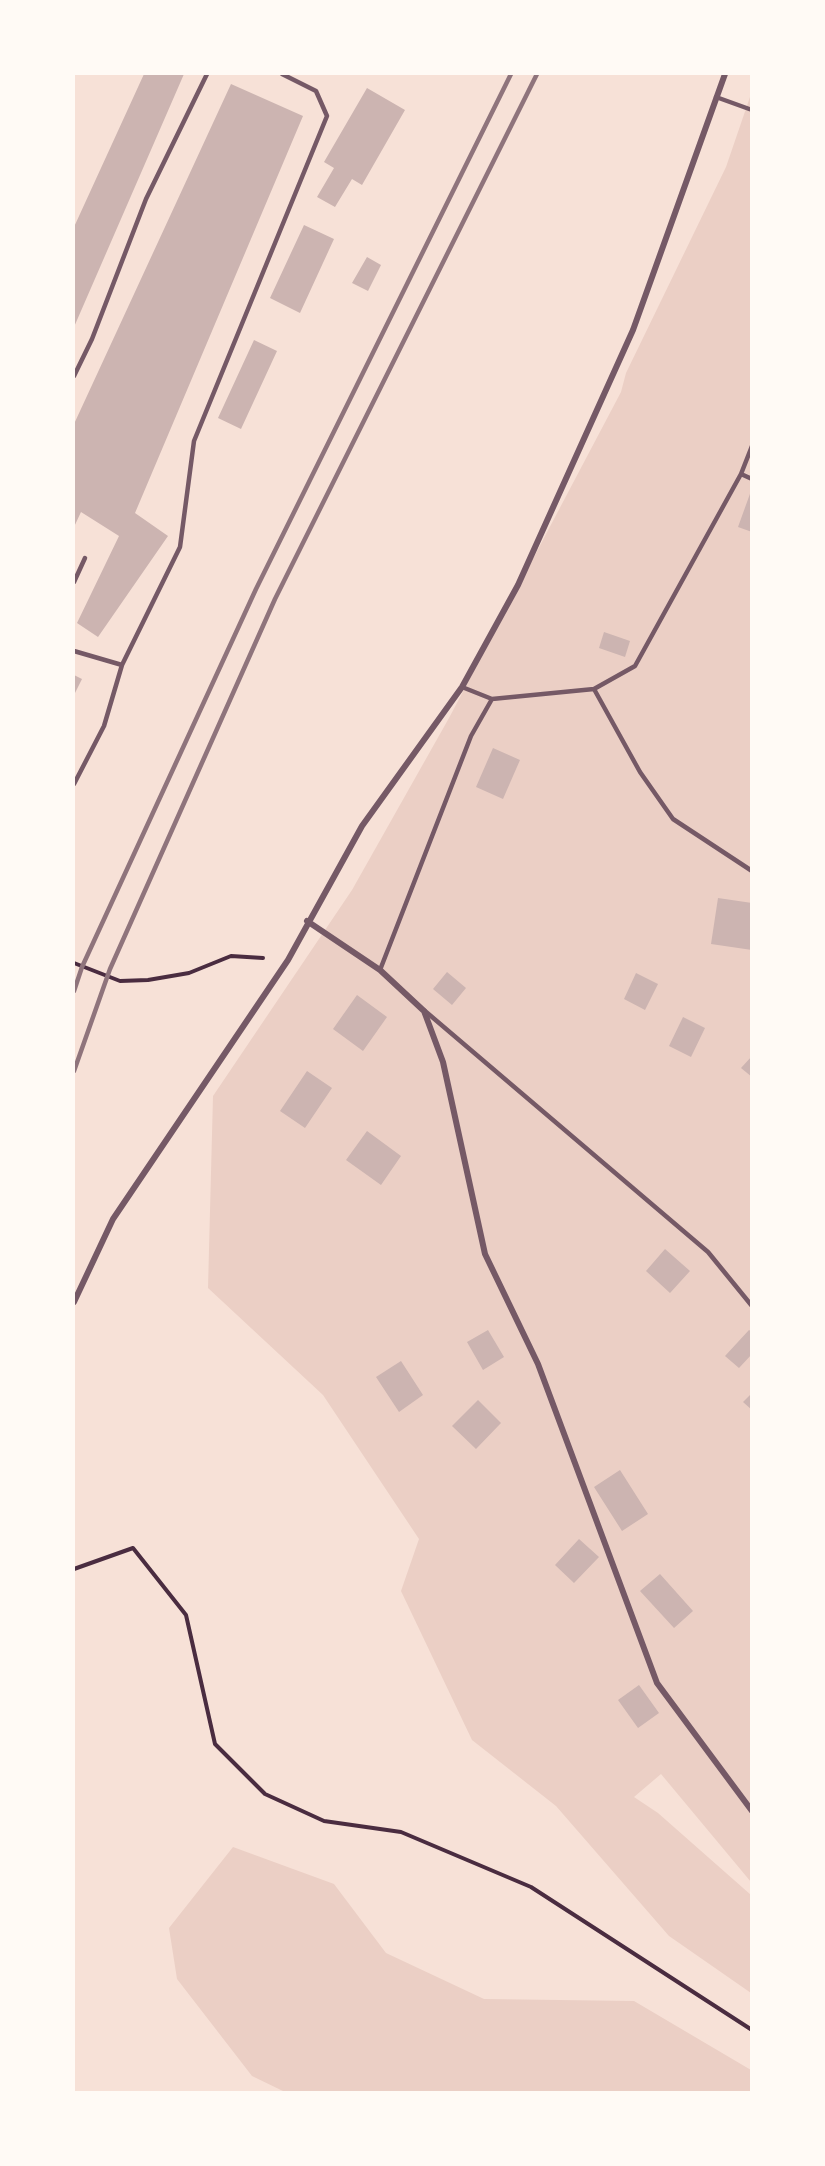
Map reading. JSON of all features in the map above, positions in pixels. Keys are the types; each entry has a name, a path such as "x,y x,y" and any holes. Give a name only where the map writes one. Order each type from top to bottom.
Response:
{"street":[{"path":"74,1302 112,1219 288,960 307,921 362,826 462,687 518,585 633,330 724,74"},
{"path":"307,921 380,970 424,1011 443,1062 485,1254 538,1364 657,1683 752,1811"}],"lane":[{"path":"74,376 92,339 146,199 207,74"},
{"path":"74,784 104,726 122,665 180,547 194,441 327,116 316,91 282,74"},
{"path":"716,97 752,110"},
{"path":"462,687 492,699 594,689 635,666 741,474 752,446"},
{"path":"741,474 752,479"},
{"path":"74,582 85,558"},
{"path":"74,651 122,665"},
{"path":"594,689 640,772 673,819 752,871"},
{"path":"380,970 471,736 492,699"},
{"path":"424,1011 708,1252 752,1306"}],"path":[{"path":"74,963 120,981 148,980 189,973 231,956 288,960"},
{"path":"74,1569 133,1548 186,1615 215,1744 266,1794 324,1821 401,1832 531,1887 752,2030"}],"shaded area":[{"path":"751,94 751,1882 661,1774 634,1797 658,1813 751,1895 751,1993 669,1936 556,1806 472,1740 401,1591 419,1539 323,1395 208,1288 213,1096 352,890 449,718 621,392 626,373 726,167"},
{"path":"233,1847 334,1884 386,1953 484,1999 634,2001 751,2070 751,2092 285,2092 252,2076 177,1979 169,1928"}],"building":[{"path":"144,74 184,74 74,327 74,227"},
{"path":"231,84 303,116 135,513 168,536 98,637 77,623 119,536 81,512 74,527 74,424"},
{"path":"367,88 405,110 362,185 352,179 335,207 317,197 334,168 324,162"},
{"path":"304,225 334,239 300,313 270,298"},
{"path":"367,257 381,265 368,291 352,283"},
{"path":"254,340 277,351 241,429 218,418"},
{"path":"752,491 752,532 738,527"},
{"path":"604,632 630,641 625,657 599,648"},
{"path":"74,675 82,679 74,695"},
{"path":"493,748 520,760 503,799 476,787"},
{"path":"718,898 752,903 752,950 711,944"},
{"path":"447,972 466,988 452,1005 433,989"},
{"path":"636,973 658,984 645,1010 624,999"},
{"path":"357,995 387,1017 363,1051 333,1029"},
{"path":"683,1017 705,1028 691,1057 669,1046"},
{"path":"752,1056 752,1077 741,1068"},
{"path":"307,1071 332,1088 305,1128 280,1111"},
{"path":"367,1131 401,1156 381,1185 346,1160"},
{"path":"665,1249 690,1271 670,1293 646,1271"},
{"path":"488,1330 504,1357 483,1370 467,1342"},
{"path":"749,1330 752,1332 752,1354 739,1368 725,1356"},
{"path":"401,1361 423,1395 399,1412 376,1377"},
{"path":"752,1393 752,1410 743,1402"},
{"path":"478,1400 501,1423 476,1449 452,1426"},
{"path":"620,1470 648,1514 622,1531 594,1487"},
{"path":"579,1539 599,1557 574,1583 555,1565"},
{"path":"660,1574 693,1611 674,1628 640,1591"},
{"path":"639,1685 659,1713 638,1728 618,1700"}],"railway":[{"path":"74,991 82,967 256,589 511,74"},
{"path":"74,1071 110,969 275,599 537,74"}]}
